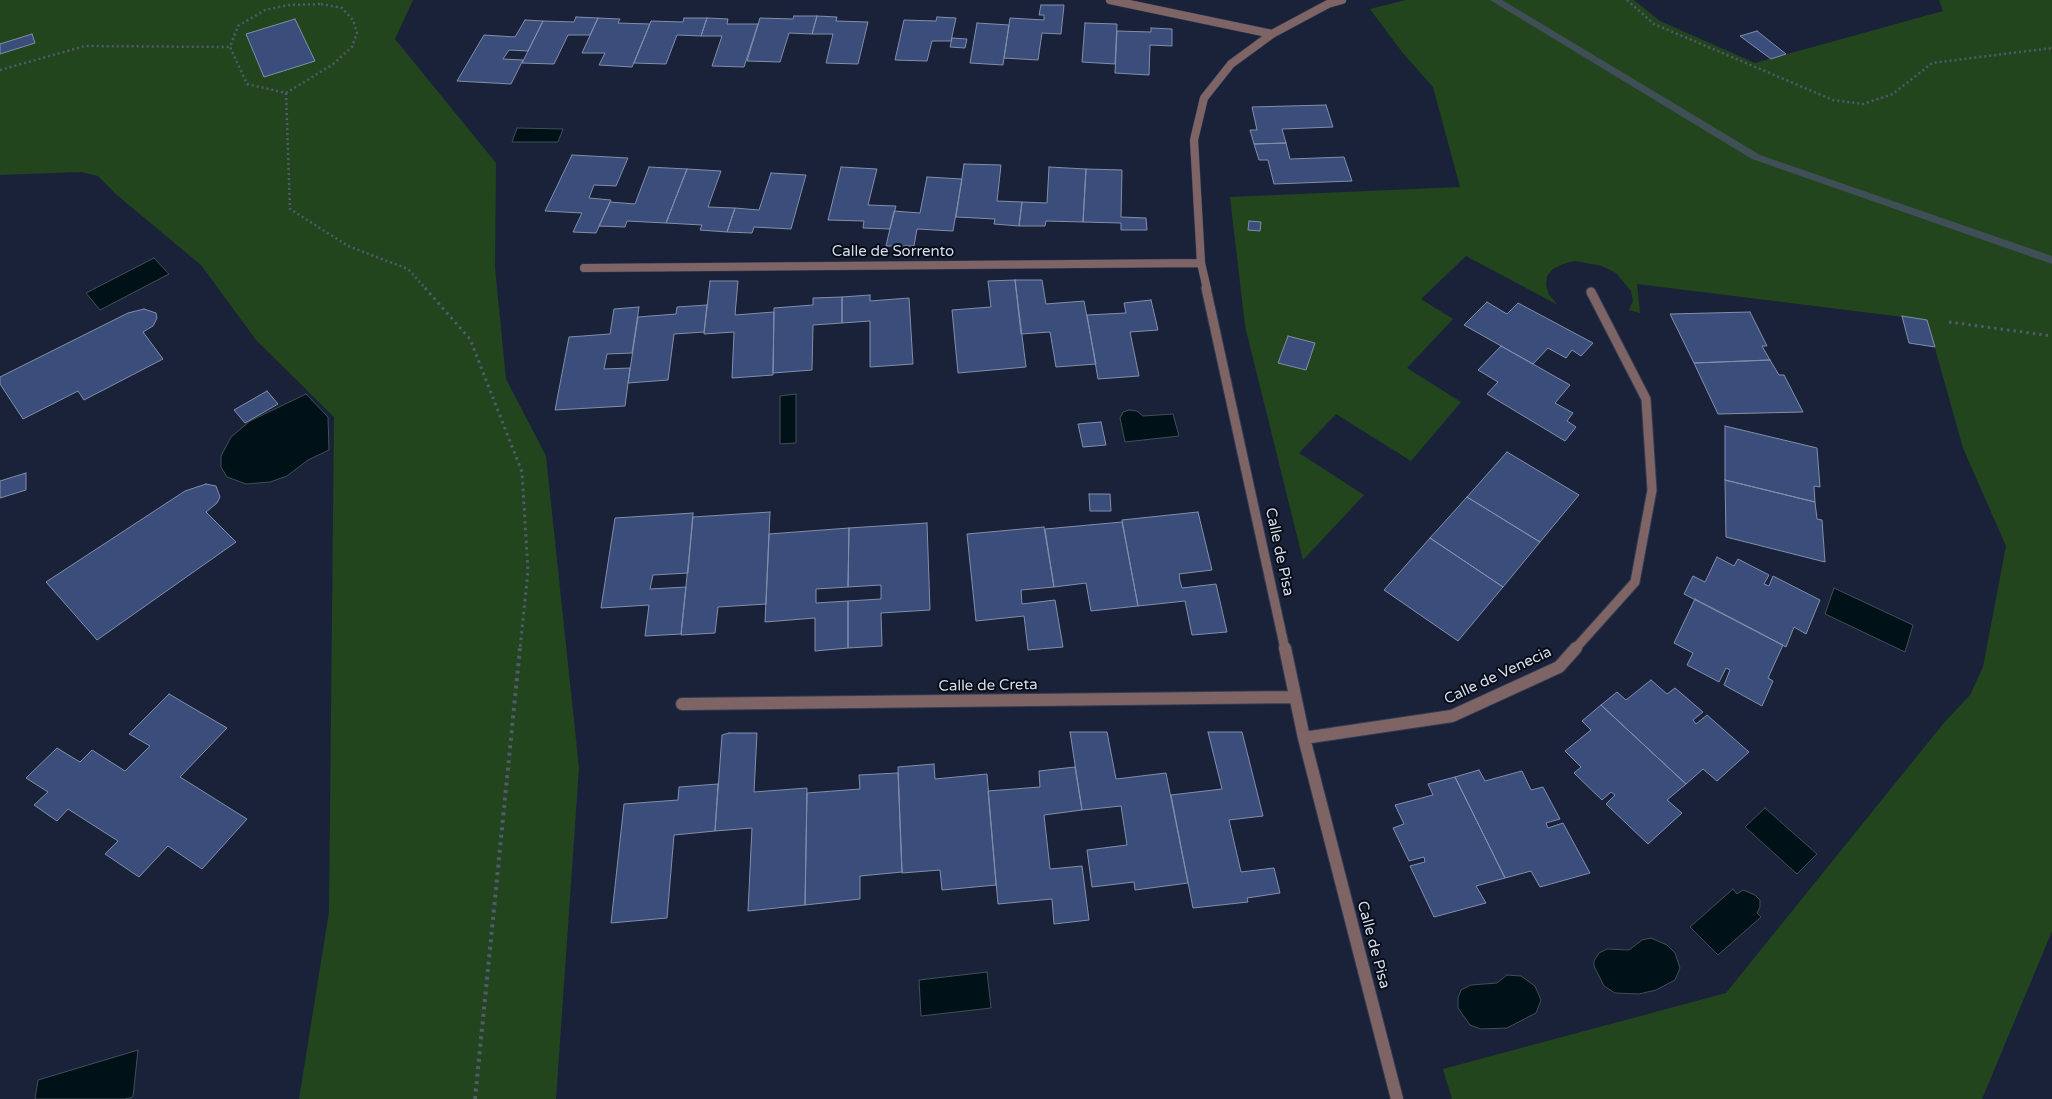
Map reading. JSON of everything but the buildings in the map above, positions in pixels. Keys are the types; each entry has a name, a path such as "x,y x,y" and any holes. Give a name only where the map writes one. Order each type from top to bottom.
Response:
{"street":[{"path":"1110,0 1272,34"},
{"name":"Calle de Pisa","path":"1342,0 1328,4 1272,34 1231,64 1204,98 1194,140 1201,263 1294,697 1397,1099"},
{"name":"Calle de Sorrento","path":"584,268 1201,263"},
{"name":"Calle de Venecia","path":"1304,738 1452,716 1559,668 1635,582 1652,490 1646,399 1591,292"},
{"name":"Calle de Creta","path":"682,704 1294,697"}],"path":[{"path":"1627,0 1654,24 1833,100 1863,104 1893,94 1932,63 2052,48"},
{"path":"313,4 342,8 353,20 357,33 352,47 332,65 286,93 246,84 230,47 238,26 265,10 289,5 313,4"},
{"path":"0,70 85,46 230,47"},
{"path":"286,93 290,209 348,246 408,269 464,332 470,339 522,472 528,571 475,1099"},
{"path":"1948,322 2052,336"}],"green space":[{"path":"0,0 413,0 395,39 496,163 495,268 506,379 546,456 579,768 556,1099 299,1099 329,912 334,417 256,340 201,265 118,196 98,176 81,172 0,175"},
{"path":"1406,0 1634,0 1660,21 1755,63 1943,11 1939,0 2052,0 2052,931 1982,1099 1452,1099 1443,1069 1726,993 1943,724 1970,695 1983,667 2006,546 1963,448 1927,320 1637,284 1640,313 1629,310 1633,301 1631,291 1616,273 1602,266 1575,261 1553,269 1547,276 1546,286 1549,295 1558,305 1466,256 1421,299 1453,319 1407,368 1461,402 1411,461 1336,414 1299,453 1364,495 1303,560 1245,326 1230,197 1460,187 1433,87 1402,52 1370,9"}],"shaded area":[{"path":"517,128 563,129 558,142 512,142"},
{"path":"154,258 169,274 100,310 86,293"},
{"path":"306,394 328,417 329,450 308,460 287,476 270,482 246,484 227,477 221,467 221,456 231,437 250,421"},
{"path":"796,394 796,443 780,444 780,396"},
{"path":"1129,410 1137,411 1143,416 1173,414 1179,436 1125,442 1120,418 1123,412"},
{"path":"1834,588 1913,625 1905,652 1825,614"},
{"path":"1765,808 1817,854 1797,874 1745,827"},
{"path":"1733,889 1737,894 1743,890 1755,895 1760,900 1760,907 1757,913 1761,917 1718,955 1690,927"},
{"path":"1651,938 1667,945 1675,953 1680,968 1675,980 1656,990 1639,994 1615,993 1604,986 1594,966 1594,961 1599,953 1607,949 1629,950 1642,940"},
{"path":"987,972 991,1008 921,1016 919,980"},
{"path":"1507,975 1521,976 1535,986 1541,1000 1536,1013 1507,1028 1481,1029 1470,1025 1458,1008 1458,998 1461,990 1471,985 1497,983"},
{"path":"138,1050 133,1097 125,1099 35,1099 38,1080"}],"waterway":[{"path":"1495,0 1756,157 2052,260"}]}
